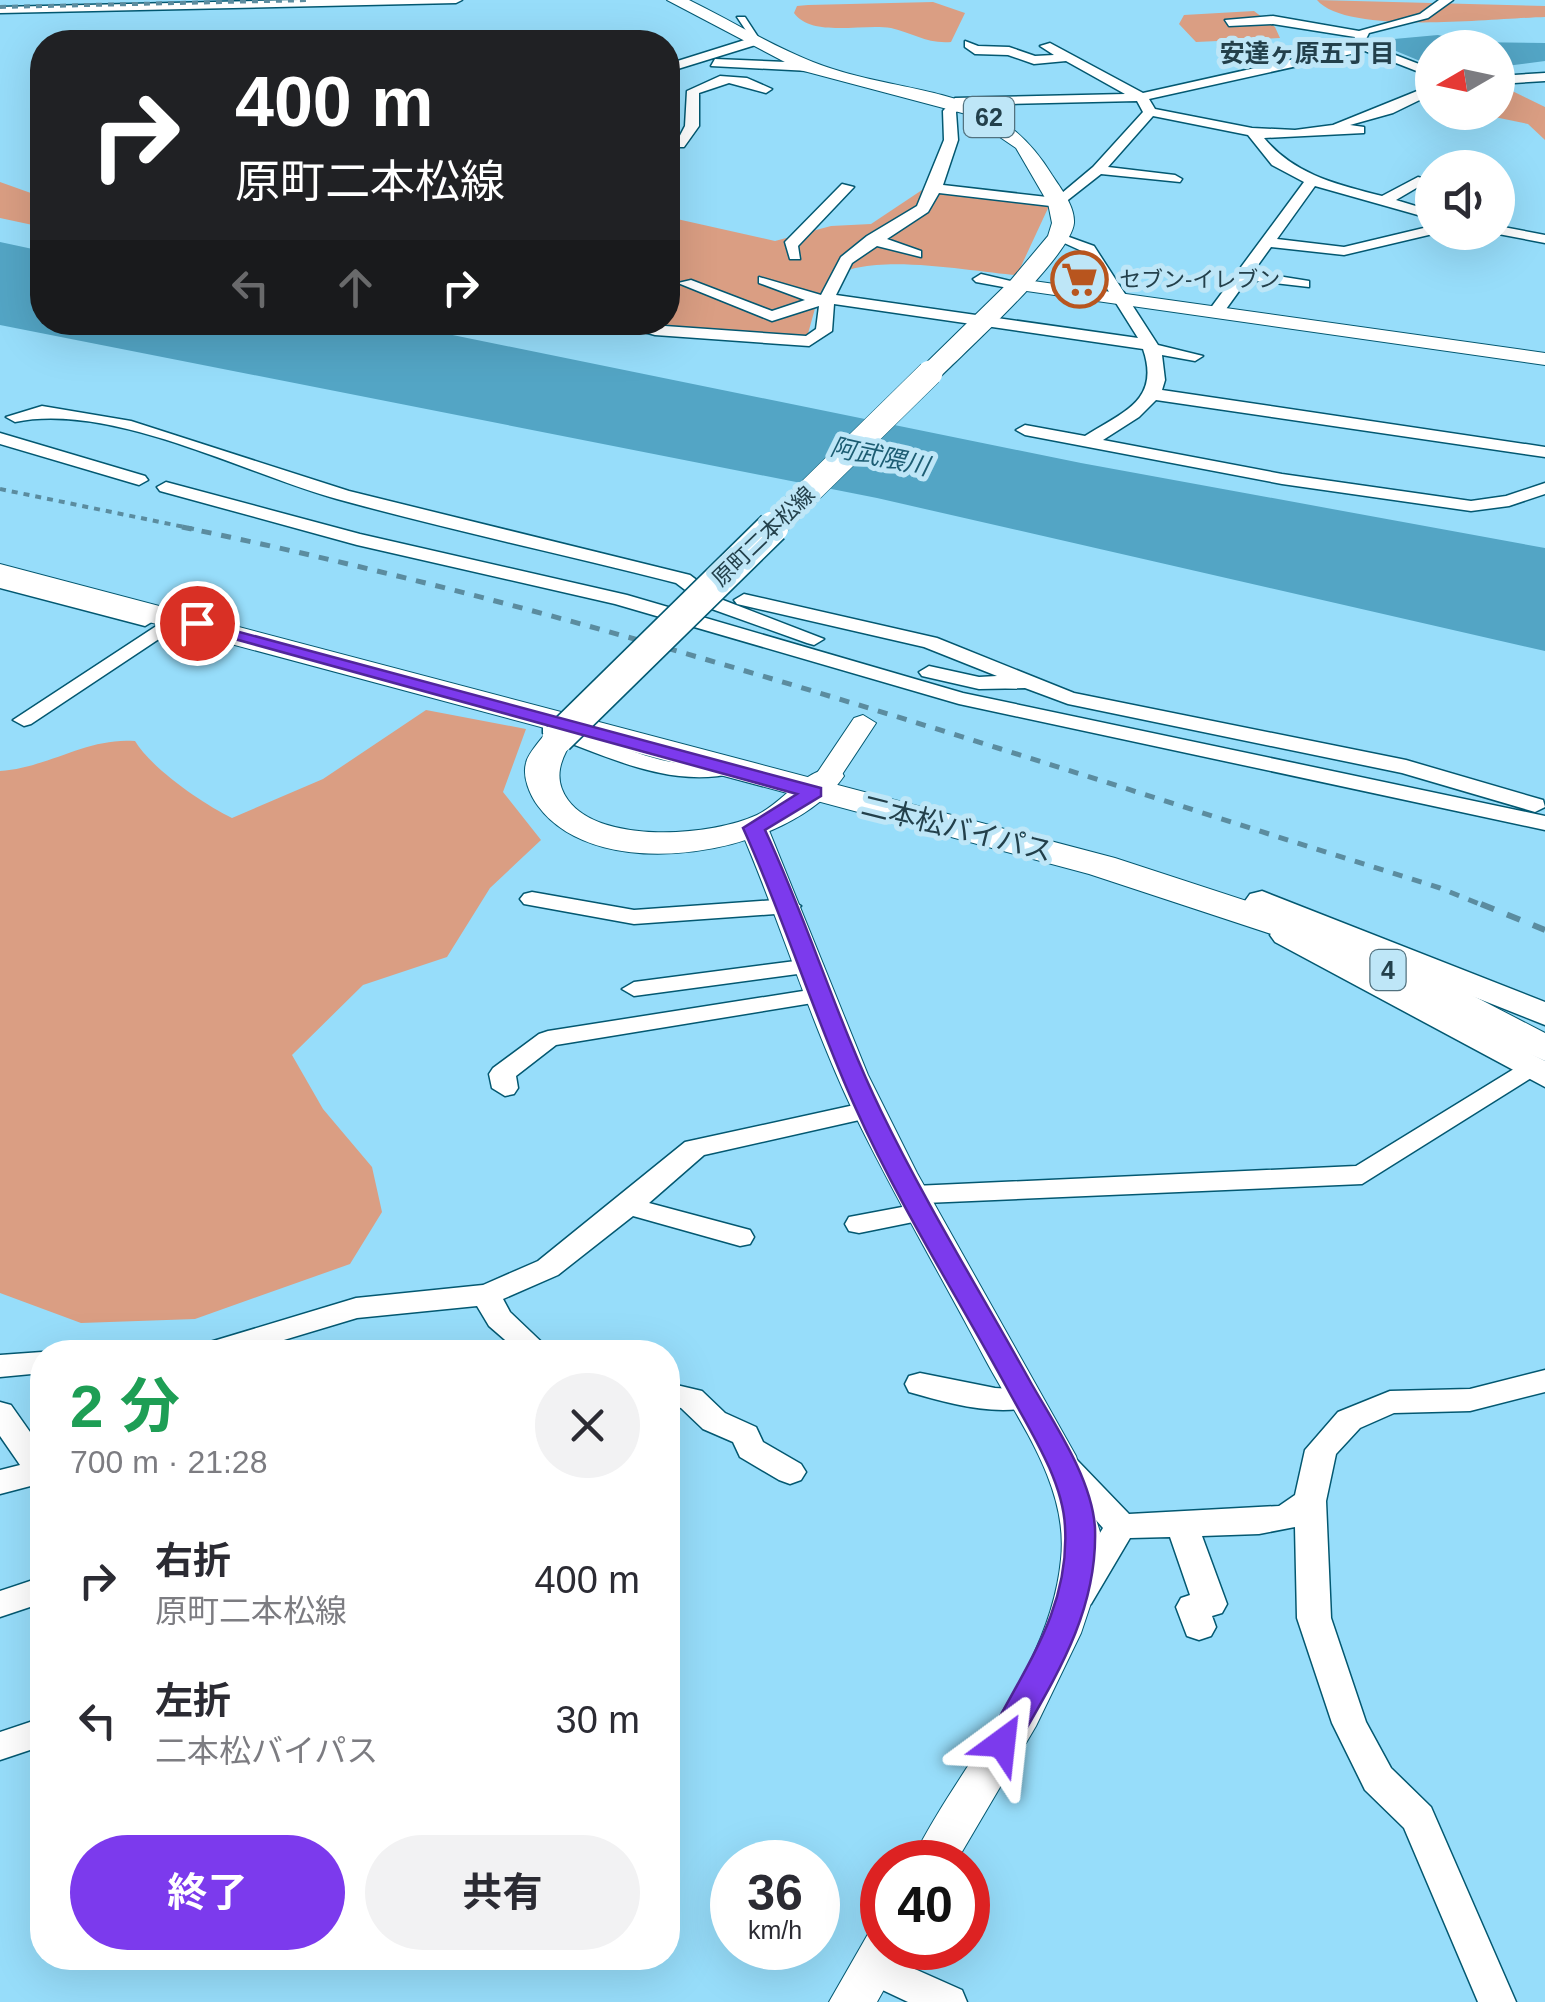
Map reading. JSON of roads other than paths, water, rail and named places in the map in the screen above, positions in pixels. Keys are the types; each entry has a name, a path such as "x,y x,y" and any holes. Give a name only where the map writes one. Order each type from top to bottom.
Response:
{"highway":[{"name":"二本松バイパス","path":"0,559 450,676 662,725 821,784 964,828 1243,903 1410,964 1545,1028"},
{"name":"二本松バイパス","path":"0,574 235,632 727,768 821,784"},
{"name":"二本松バイパス","path":"1243,903 1363,958 1540,1064"}],"main road":[{"name":"62","path":"676,0 718,23 744,23 810,66 955,104 991,118 1017,137 1060,203"},
{"path":"1058,237 1063,223 1060,203"},
{"name":"原町二本松線","path":"821,784 754,828 678,842 624,839 589,830 558,812 542,785 542,763 558,738 984,320 1058,237"},
{"path":"1243,903 1545,1014"}],"street":[{"path":"0,10 456,0"},
{"path":"680,332 809,340 824,331 824,299 846,260 923,208 936,188 951,140 949,112 955,104 996,97 1141,97 1364,42 1372,28 1424,16 1446,0"},
{"path":"1214,28 1248,7"},
{"path":"1229,22 1273,20 1364,42 1415,65"},
{"path":"695,62 744,23 765,22"},
{"path":"970,44 974,50 1009,51 1034,60 1065,58"},
{"path":"1046,46 1141,97 1150,112 1252,132 1292,137 1388,110 1415,95"},
{"path":"695,62 714,80"},
{"path":"680,65 695,62 810,66"},
{"path":"1515,79 1545,76"},
{"path":"680,144 692,126 693,90 714,80 742,80 766,89"},
{"path":"936,188 1060,203 1098,170 1150,112"},
{"path":"1333,125 1359,130"},
{"path":"1252,132 1277,162 1312,181 1415,211"},
{"path":"1098,170 1175,178"},
{"path":"1215,313 1312,181"},
{"path":"1382,202 1415,184"},
{"path":"795,256 790,245 847,187"},
{"path":"1524,235 1545,224"},
{"path":"1515,233 1545,239"},
{"path":"1269,243 1293,249 1344,251 1415,234"},
{"path":"1058,237 1089,249 1161,367 1153,394 1089,442"},
{"path":"872,239 916,254"},
{"path":"1242,276 1304,284"},
{"path":"980,279 1545,359"},
{"path":"764,280 824,299 984,320 1194,356"},
{"path":"686,284 772,316 824,299"},
{"path":"889,328 884,320 895,307"},
{"path":"1153,394 1545,452"},
{"path":"14,416 36,411 130,426 340,495 683,579 716,604 738,613 922,671 978,683 1022,682"},
{"path":"1025,430 1282,480 1471,506 1510,501 1545,488"},
{"path":"0,438 139,480"},
{"path":"166,487 357,539 620,599 975,702 1545,822"},
{"path":"0,582 544,726 617,756 700,774 727,768"},
{"path":"706,592 898,634 953,650 1022,682 1090,703 1406,767 1545,807"},
{"path":"24,720 166,625"},
{"path":"821,784 863,723"},
{"path":"754,828 789,906 868,1110 1055,1456 1080,1526 1081,1556 1070,1611"},
{"path":"532,898 634,917 789,906"},
{"path":"634,989 816,981"},
{"path":"506,1088 502,1074 548,1039 816,981"},
{"path":"859,1224 918,1204 1362,1176 1540,1064"},
{"path":"251,1340 356,1308 486,1295 548,1268 695,1148 868,1110"},
{"path":"628,1206 740,1237"},
{"path":"486,1295 499,1319 523,1340"},
{"path":"0,1366 30,1364"},
{"path":"1497,2002 1418,1818 1378,1778 1349,1722 1314,1618 1310,1500 1321,1450 1349,1420 1390,1402 1470,1400 1545,1381"},
{"path":"920,1384 995,1399 1024,1398"},
{"path":"680,1397 691,1399 714,1421 745,1435 750,1449 790,1472"},
{"path":"0,1413 30,1454"},
{"path":"1055,1456 1121,1526"},
{"path":"0,1482 30,1474"},
{"path":"1121,1526 1182,1521 1259,1522 1287,1517 1310,1500"},
{"path":"1182,1521 1210,1604 1193,1608 1199,1627"},
{"path":"945,1840 1121,1526"},
{"path":"0,1604 30,1594"},
{"path":"0,1746 30,1736"},
{"path":"869,1972 948,2002"}],"water":[{"path":"1415,37 1415,59 1372,41"},
{"path":"1515,43 1545,43 1545,61 1515,65"},
{"path":"0,242 30,248 30,331 0,325"},
{"name":"阿武隈川","path":"51,335 453,335 1081,463 1545,548 1545,651 877,498"}],"railway":[{"path":"0,7 311,0"},
{"path":"0,489 194,529"},
{"path":"182,527 342,562 658,646 972,740 1440,888 1487,907"},
{"path":"1481,904 1545,930"}],"place":[{"name":"セブン-イレブン","path":"1080,279"}],"district":[{"name":"安達ヶ原五丁目","path":"1307,53"}]}
